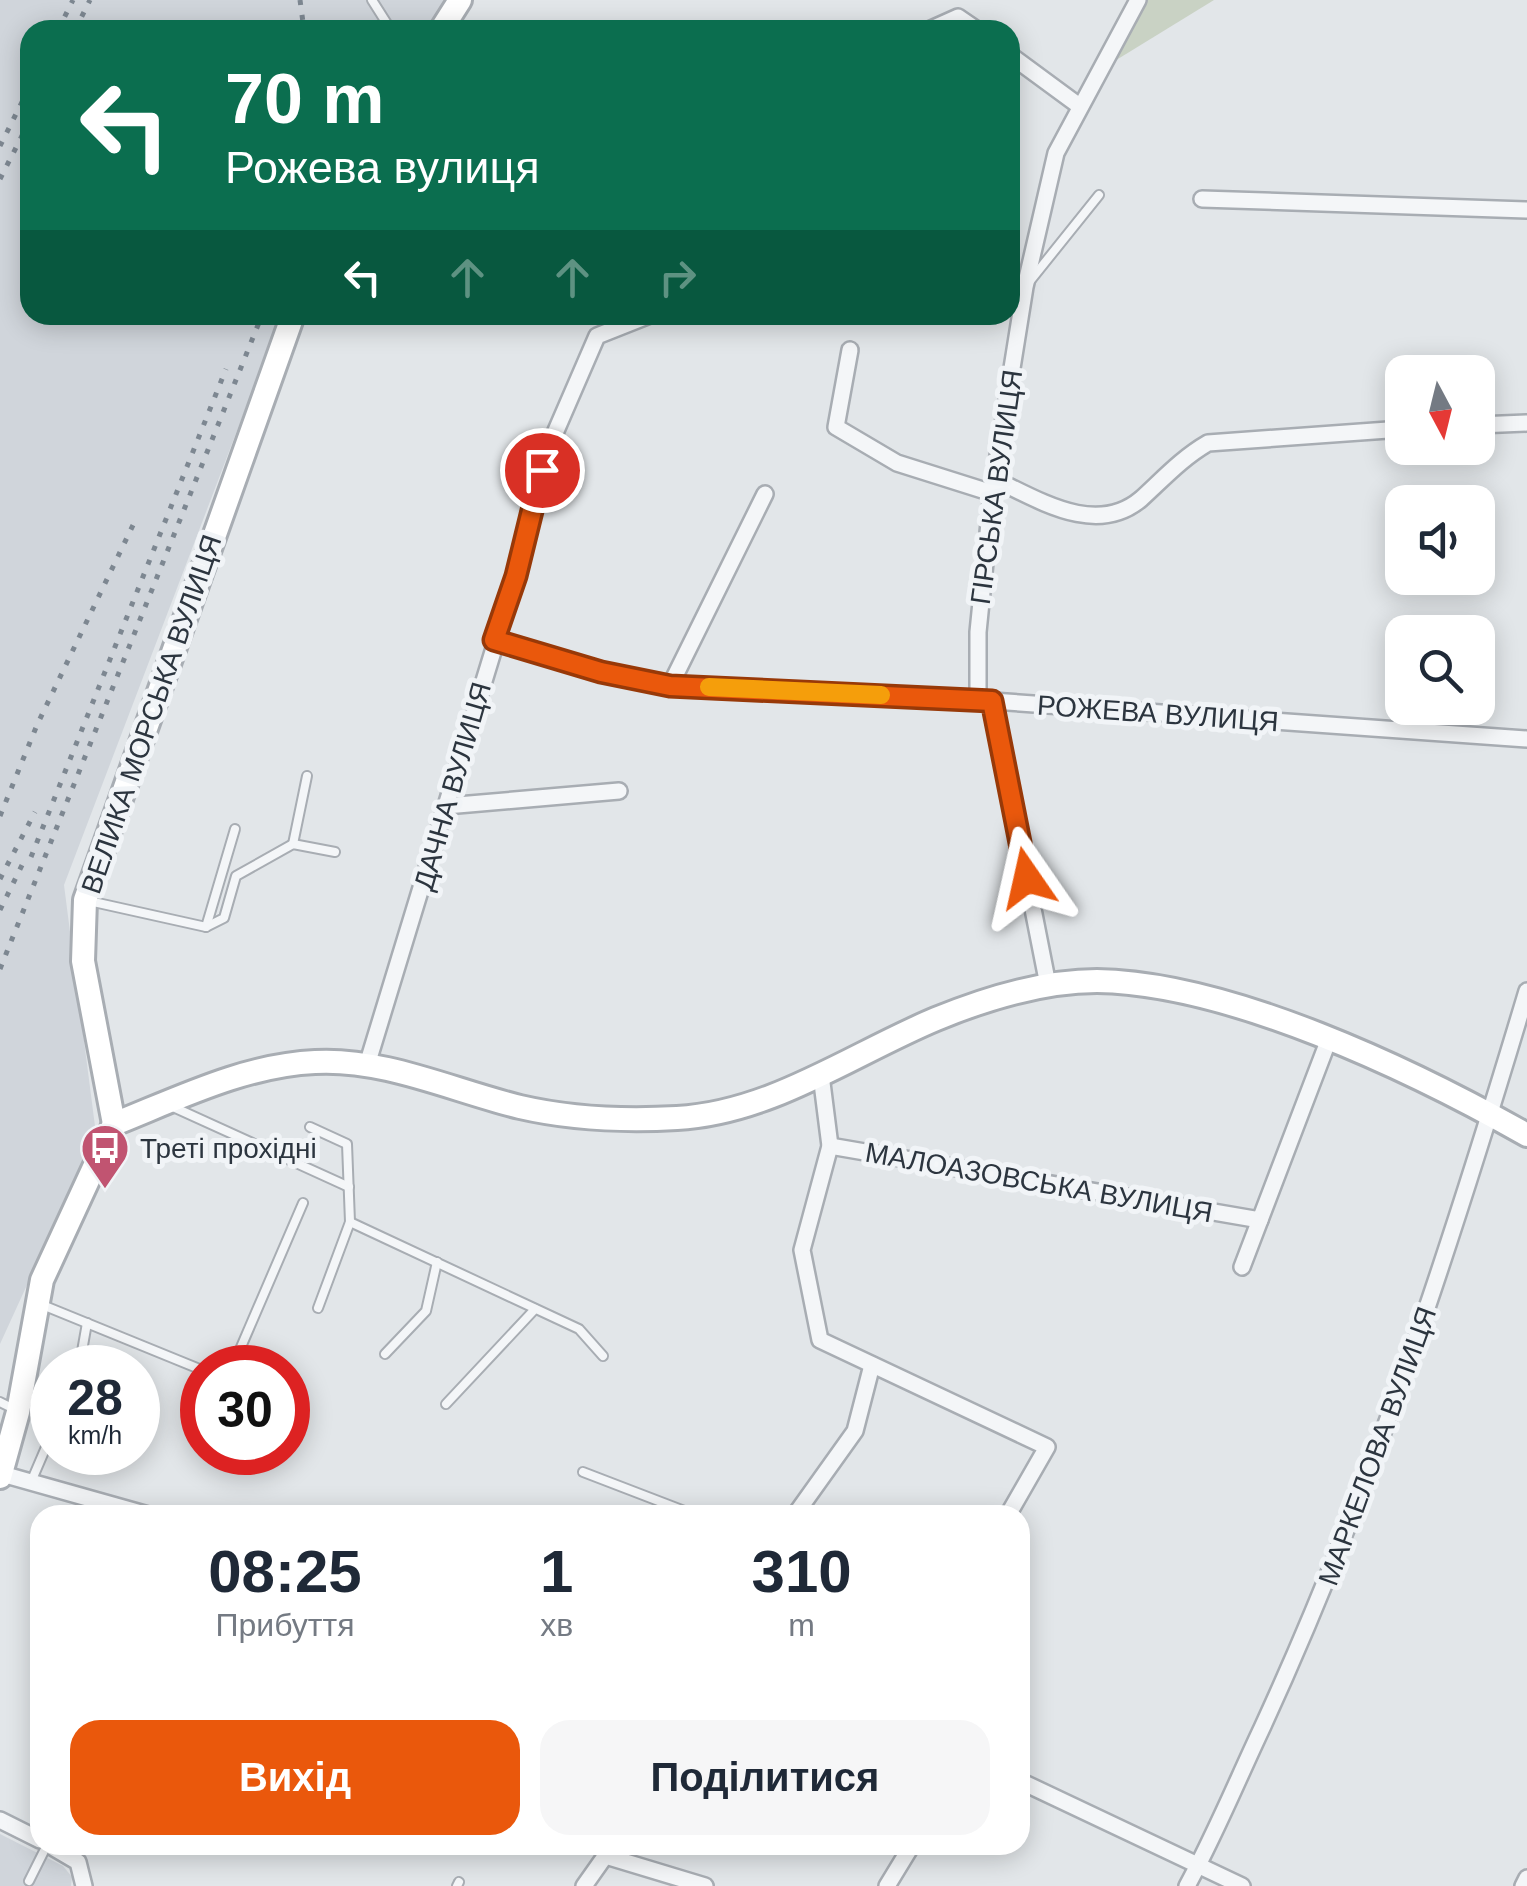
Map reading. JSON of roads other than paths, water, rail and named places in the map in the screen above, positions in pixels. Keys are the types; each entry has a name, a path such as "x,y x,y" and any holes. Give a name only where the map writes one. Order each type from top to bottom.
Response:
{"street":[{"name":"ГІРСЬКА ВУЛИЦЯ","path":"1020,318 1056,152 1138,0"},
{"path":"1020,62 1078,105"},
{"path":"1202,199 1527,210"},
{"name":"ВЕЛИКА МОРСЬКА ВУЛИЦЯ","path":"114,1124 83,962 84,900 289,325"},
{"name":"ДАЧНА ВУЛИЦЯ","path":"367,1065 516,576 542,470 597,336 625,325"},
{"name":"ГІРСЬКА ВУЛИЦЯ","path":"1019,325 993,486 978,632 985,700 1048,985"},
{"path":"850,350 836,427 896,463 993,486 1062,510 1103,517 1121,513 1188,455 1208,443 1232,438 1385,430"},
{"path":"1495,425 1527,423"},
{"path":"670,686 764,494"},
{"name":"РОЖЕВА ВУЛИЦЯ","path":"494,640 601,672 670,686 985,700 1527,739"},
{"path":"446,806 619,791"},
{"path":"113,1505 1,1476 9,1406 34,1302 50,1257 114,1124 262,1070 315,1062 367,1065 524,1108 605,1121 684,1118 760,1100 933,1020 992,998 1048,985 1097,981 1150,986 1330,1039 1527,1134"},
{"name":"МАРКЕЛОВА ВУЛИЦЯ","path":"1187,1886 1316,1609 1362,1498 1410,1365 1527,991"},
{"path":"1242,1267 1330,1039"},
{"name":"МАЛОАЗОВСЬКА ВУЛИЦЯ","path":"821,1075 830,1146 1260,1220"},
{"path":"830,1146 802,1250 820,1340 1047,1446 1014,1505"},
{"path":"802,1505 856,1431 872,1365"},
{"path":"1030,1786 1242,1886"},
{"path":"0,1820 30,1835"},
{"path":"75,1855 82,1869 84,1886"},
{"path":"584,1886 608,1855"},
{"path":"622,1855 705,1886"},
{"path":"887,1886 906,1855"},
{"path":"1523,1886 1527,1878"}],"lane":[{"path":"1025,287 1099,195"},
{"path":"294,844 308,776"},
{"path":"206,927 234,828"},
{"path":"84,900 206,927 224,918 236,876 294,844 335,852"},
{"path":"166,1104 349,1187"},
{"path":"310,1127 347,1144 349,1187 350,1222 318,1308"},
{"path":"242,1345 303,1203"},
{"path":"350,1222 579,1329 603,1356"},
{"path":"385,1354 426,1311 437,1262"},
{"path":"34,1302 180,1361"},
{"path":"446,1404 535,1308"},
{"path":"83,1345 87,1323"},
{"path":"584,1472 669,1505"},
{"path":"31,1482 34,1475"},
{"path":"29,1880 43,1855"}],"railway":[{"path":"63,20 73,0"},
{"path":"80,20 90,0"},
{"path":"300,0 303,20"},
{"path":"0,146 20,106"},
{"path":"0,179 20,140"},
{"path":"0,969 258,325"},
{"path":"31,857 226,369"},
{"path":"0,816 37,725 134,523"},
{"path":"0,879 35,812"},
{"path":"0,910 24,861"}],"place":[{"name":"Треті прохідні","path":"105,1190"}]}
